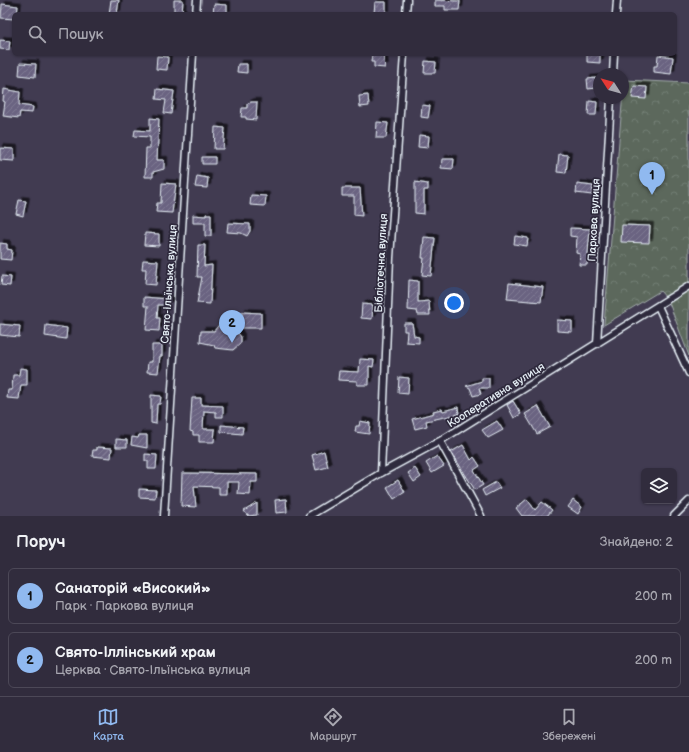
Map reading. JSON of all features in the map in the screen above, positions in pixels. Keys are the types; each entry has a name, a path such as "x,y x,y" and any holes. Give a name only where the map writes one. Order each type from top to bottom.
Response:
{"street":[{"path":"196,12 197,0"},
{"path":"406,12 407,0"},
{"path":"616,12 617,0"},
{"name":"Свято-Ільїнська вулиця","path":"164,516 193,56"},
{"name":"Бібліотечна вулиця","path":"381,473 390,258 404,56"},
{"path":"613,68 614,56"},
{"name":"Паркова вулиця","path":"597,344 611,104"},
{"name":"Кооперативна вулиця","path":"309,516 381,473 440,441 689,286"},
{"path":"658,306 689,373"},
{"path":"440,441 481,516"},
{"path":"674,516 689,501"}],"green space":[{"path":"629,80 689,83 689,356 668,300 660,291 604,325 622,104 629,104"}],"building":[{"path":"111,0 119,0 117,12 109,12"},
{"path":"174,0 183,0 182,12 174,12"},
{"path":"435,0 460,1 459,10 445,10 445,6 435,6"},
{"path":"375,2 386,2 386,12 374,12"},
{"path":"2,4 18,6 17,12 12,12 12,19 1,18"},
{"path":"214,4 227,5 227,12 213,12"},
{"path":"0,40 10,41 9,50 0,49"},
{"path":"157,56 168,57 167,70 156,69"},
{"path":"372,56 383,56 385,68 374,67 374,62 371,62"},
{"path":"587,56 600,56 600,63 587,62"},
{"path":"658,56 673,57 671,74 654,72 654,66 657,66"},
{"path":"425,61 436,62 435,73 424,73"},
{"path":"20,63 36,64 35,77 19,75"},
{"path":"238,64 247,64 247,73 237,72"},
{"path":"593,78 593,88 588,89 587,79"},
{"path":"634,86 647,87 646,99 632,98"},
{"path":"4,89 20,92 19,105 33,107 32,113 20,112 19,118 3,116 5,102 3,101"},
{"path":"157,89 174,91 171,114 164,113 166,100 156,99"},
{"path":"368,95 369,106 360,107 359,96"},
{"path":"589,101 593,102 593,104 597,104 596,115 588,115"},
{"path":"257,102 256,120 241,117 242,108 247,108 247,104"},
{"path":"422,105 430,106 428,118 421,117"},
{"path":"150,118 159,119 157,160 164,160 164,169 153,172 153,177 145,177 146,148 150,148 150,137 134,136 135,130 150,131"},
{"path":"377,122 388,123 386,138 376,138"},
{"path":"215,127 225,128 223,149 214,149"},
{"path":"419,135 429,136 428,148 418,147"},
{"path":"0,148 14,149 14,161 0,160"},
{"path":"559,154 568,155 566,173 557,172"},
{"path":"202,157 215,157 215,164 202,164"},
{"path":"442,159 454,159 453,169 441,168"},
{"path":"197,176 208,178 207,188 195,187"},
{"path":"415,182 428,184 428,190 424,190 424,214 415,213"},
{"path":"162,183 176,184 172,213 156,212 157,203 161,203"},
{"path":"577,184 593,186 592,195 576,193"},
{"path":"342,188 360,188 362,216 354,215 354,196 342,196"},
{"path":"251,195 266,196 265,206 250,205"},
{"path":"19,200 26,201 23,216 16,214"},
{"path":"206,214 211,214 211,236 205,236 205,223 193,223 193,215 206,216"},
{"path":"228,223 250,224 250,231 247,236 241,233 227,232"},
{"path":"622,225 650,226 649,243 621,242"},
{"path":"570,228 590,229 587,265 579,265 580,254 576,253 577,237 570,236"},
{"path":"145,233 159,234 159,246 144,245"},
{"path":"515,236 528,238 527,246 514,244"},
{"path":"424,237 435,238 431,276 422,275"},
{"path":"0,243 7,244 7,249 12,250 11,260 0,259"},
{"path":"198,245 205,245 204,266 212,265 210,304 197,303 202,277 197,277"},
{"path":"143,260 158,261 156,285 145,284 146,269 142,269"},
{"path":"2,276 11,277 10,286 1,285"},
{"path":"409,280 418,281 418,302 429,301 430,315 418,315 417,311 408,310"},
{"path":"509,283 543,287 541,302 507,299"},
{"path":"144,297 169,299 169,305 158,305 157,318 160,318 159,331 146,330 148,306 144,306"},
{"path":"362,304 373,305 372,319 361,318"},
{"path":"242,312 261,313 261,328 242,328"},
{"path":"225,317 224,328 235,329 241,337 241,343 233,350 215,348 214,345 200,342 201,331 214,331"},
{"path":"557,320 572,321 572,332 557,331"},
{"path":"404,323 412,323 414,336 419,337 419,343 406,342 407,331 404,331"},
{"path":"0,324 20,326 19,337 0,335"},
{"path":"46,325 67,328 66,339 45,336"},
{"path":"152,345 162,345 162,356 160,356 158,373 147,372 148,362 152,362"},
{"path":"360,359 374,360 373,367 369,366 369,385 357,385 357,381 338,380 339,371 359,372"},
{"path":"20,368 27,369 27,385 21,385 19,399 7,398 8,390 12,390 13,375 19,375"},
{"path":"399,377 409,378 408,394 398,393"},
{"path":"482,378 489,378 489,388 479,388 481,394 473,396 470,388 466,386 482,381"},
{"path":"151,395 161,396 160,404 157,404 156,424 151,423"},
{"path":"192,398 201,398 201,405 223,406 223,417 216,417 216,412 204,411 203,429 215,429 214,442 199,442 199,435 193,435 193,432 190,431"},
{"path":"513,401 521,414 514,418 507,405"},
{"path":"538,406 550,427 537,434 525,414"},
{"path":"458,407 459,414 426,421 427,426 415,429 412,419 434,413 433,411 442,409 443,411"},
{"path":"360,421 370,423 369,434 355,432 356,426 359,426"},
{"path":"497,421 503,430 488,438 482,430"},
{"path":"221,425 243,427 242,434 221,432"},
{"path":"139,435 147,435 147,448 131,445 132,437 138,438"},
{"path":"116,439 127,440 127,447 116,447"},
{"path":"463,445 471,460 474,457 480,466 474,470 483,485 475,490 451,452"},
{"path":"97,447 112,448 111,458 92,456 93,450 97,450"},
{"path":"324,451 328,467 316,470 312,455"},
{"path":"145,454 157,455 156,469 148,469 148,461 145,461"},
{"path":"437,456 444,466 432,473 426,463"},
{"path":"415,468 421,477 414,482 408,473"},
{"path":"182,473 257,474 257,482 251,482 250,495 238,494 239,482 227,482 227,495 219,495 219,487 194,486 196,507 181,506"},
{"path":"398,480 405,492 394,499 387,487"},
{"path":"496,482 500,488 485,496 482,490"},
{"path":"139,489 156,490 155,498 139,497"},
{"path":"286,499 287,512 276,513 275,500"},
{"path":"527,499 535,510 542,502 552,510 547,516 522,516 516,508"},
{"path":"573,500 582,507 578,514 568,507"},
{"path":"257,503 257,515 248,516 244,511"}],"place":[{"name":"Санаторій «Високий»","path":"652,195"},
{"name":"Свято-Іллінський храм","path":"232,343"}]}
